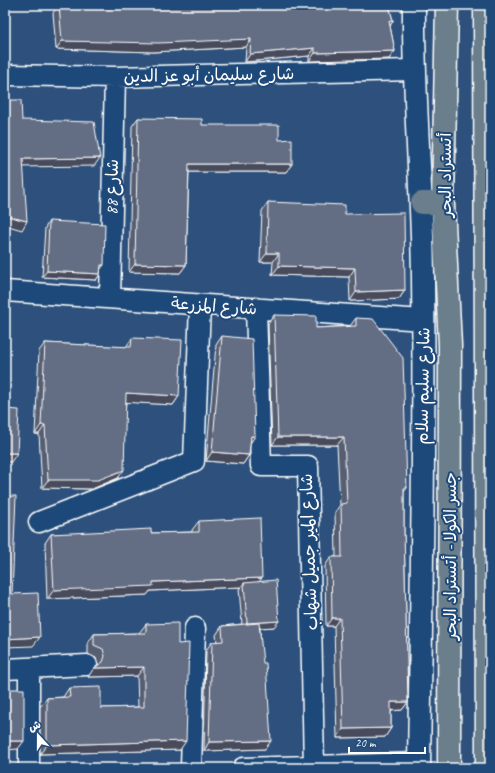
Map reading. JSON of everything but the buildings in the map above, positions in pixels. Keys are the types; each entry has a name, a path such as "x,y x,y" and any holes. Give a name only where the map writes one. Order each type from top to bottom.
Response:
{"highway":[{"name":"أتستراد البحر","path":"447,5 443,203 450,345"},
{"path":"485,5 487,768"},
{"path":"422,203 443,203"},
{"name":"جسر الكولا - أتستراد البحر","path":"449,768 450,345"}],"main road":[{"name":"شارع سليم سلام","path":"414,5 414,70 422,203 423,320 419,765"}],"street":[{"name":"شارع سليمان أبو عز الدين","path":"5,75 115,77 414,70"},
{"name":"شارع 88","path":"110,298 115,77"},
{"name":"شارع المزرعة","path":"5,291 423,320"},
{"path":"39,522 194,461 200,305"},
{"name":"شارع المير جميل شهاب","path":"256,308 261,466 308,466 314,767"},
{"path":"191,768 195,628"},
{"path":"5,669 87,664"},
{"path":"29,668 29,768"},
{"path":"243,768 419,765"}]}
